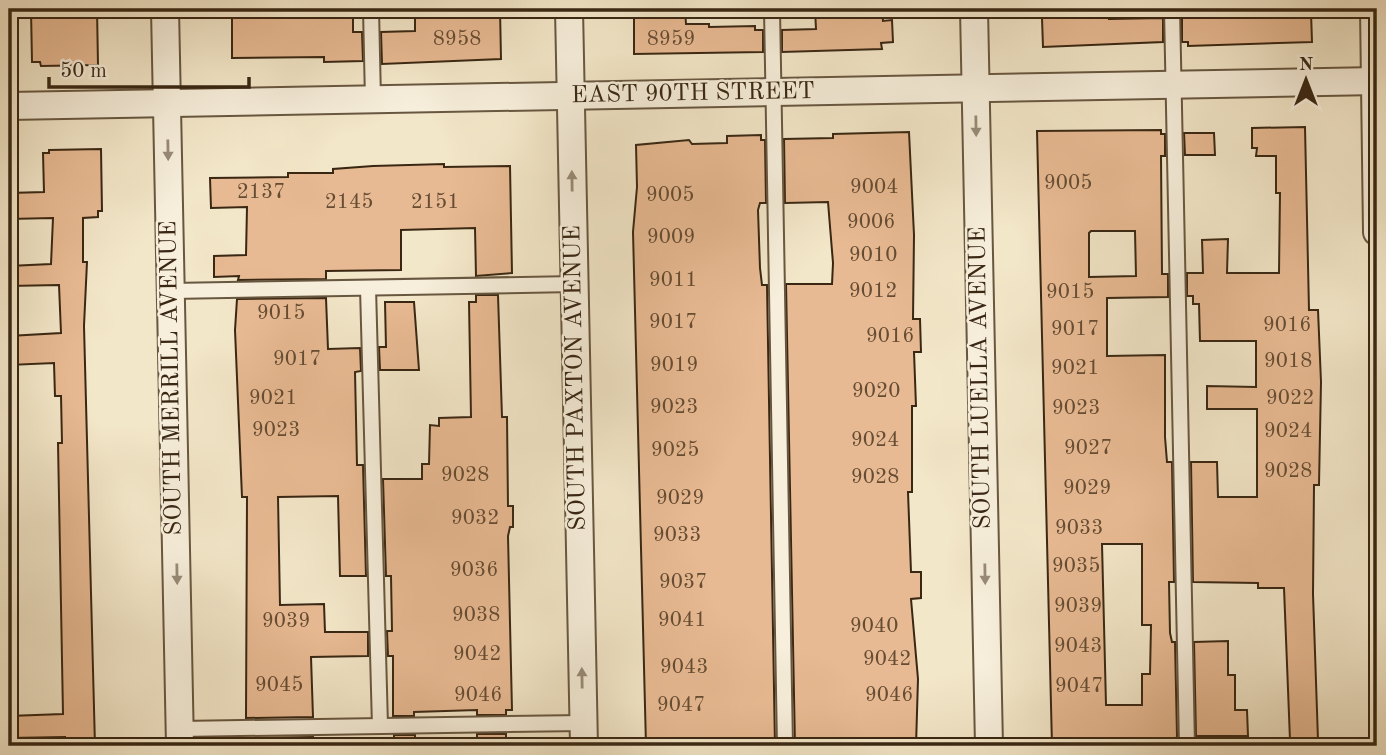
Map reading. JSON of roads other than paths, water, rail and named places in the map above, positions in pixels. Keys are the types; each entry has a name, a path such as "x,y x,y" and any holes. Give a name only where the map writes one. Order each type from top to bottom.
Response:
{"street":[{"name":"SOUTH MERRILL AVENUE","path":"165,9 180,737"},
{"name":"SOUTH PAXTON AVENUE","path":"569,9 583,735"},
{"name":"SOUTH LUELLA AVENUE","path":"974,9 989,746"},
{"path":"1374,9 1377,233"},
{"name":"EAST 90TH STREET","path":"9,106 1376,81"}],"lane":[{"path":"371,9 373,100"},
{"path":"772,9 785,746"},
{"path":"1172,9 1187,746"},
{"path":"170,291 575,284"},
{"path":"368,288 380,726"},
{"path":"180,737 380,726 583,735"}]}
